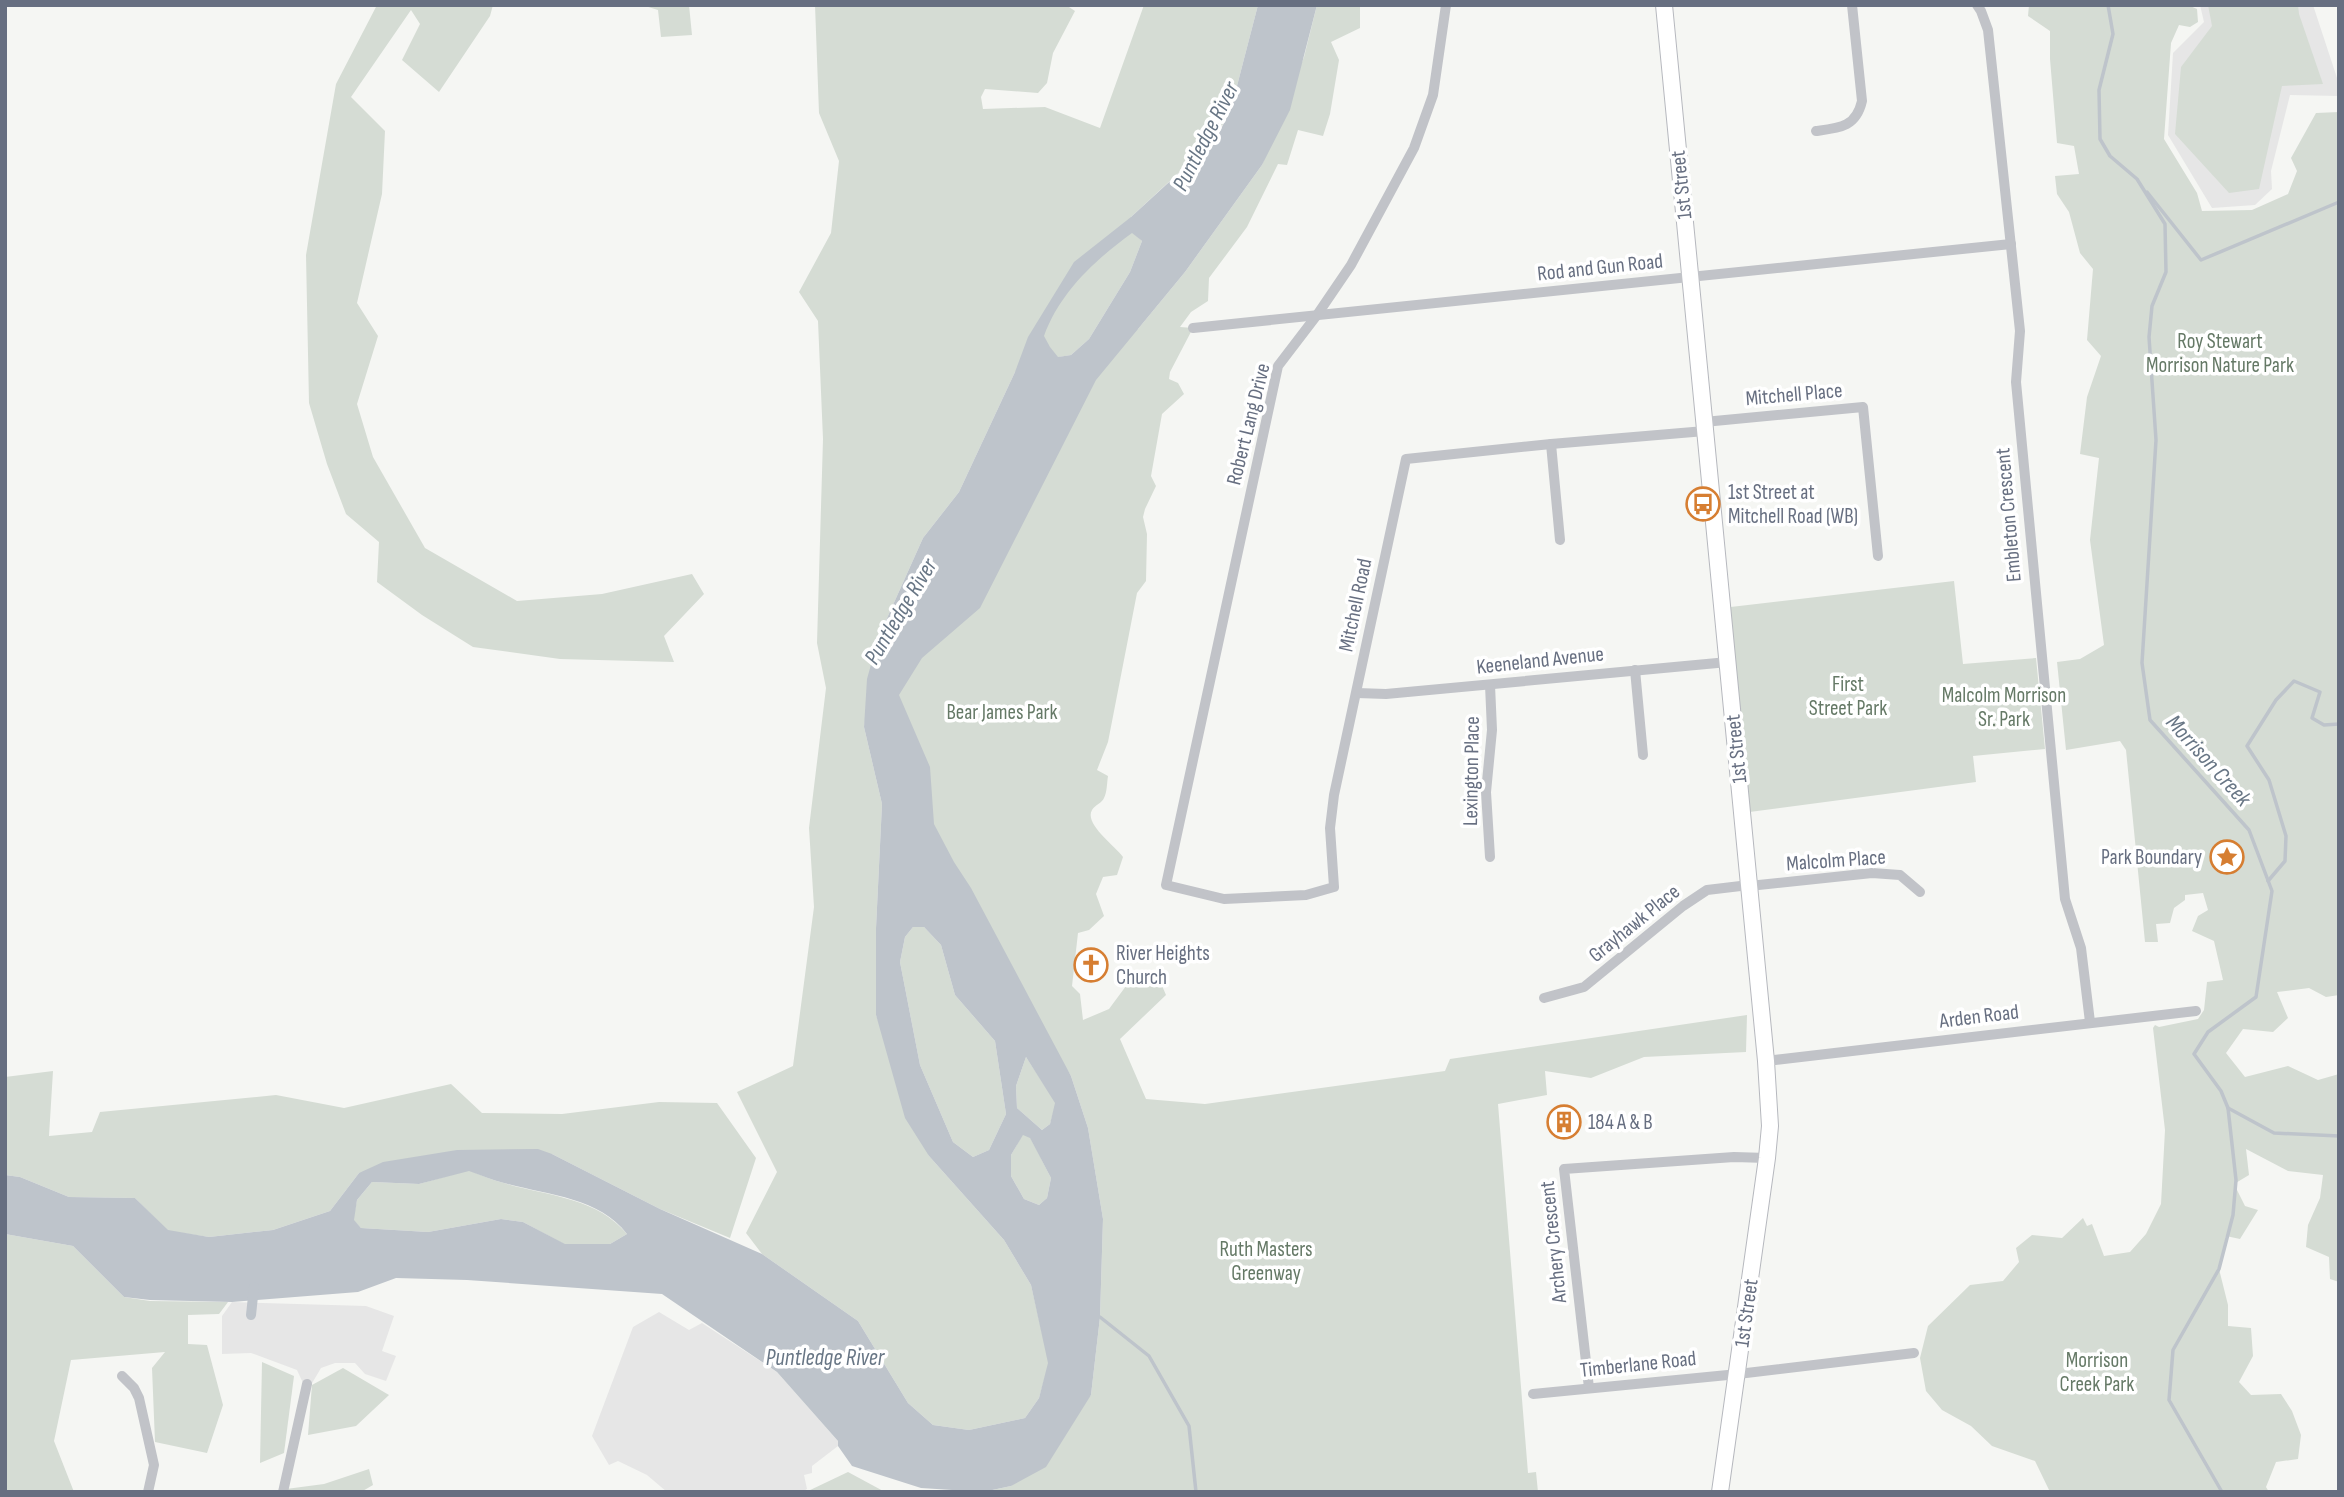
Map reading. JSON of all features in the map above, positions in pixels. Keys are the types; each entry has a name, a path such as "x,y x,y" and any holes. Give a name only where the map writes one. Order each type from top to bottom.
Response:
{"street":[{"name":"Robert Lang Drive","path":"1166,886 1278,366 1351,265 1415,148 1433,95 1446,5"},
{"name":"1st Street","path":"1664,5 1766,1060 1770,1126 1720,1492"},
{"path":"1816,131 1848,124 1859,114 1862,101 1852,5"},
{"name":"Embleton Crescent","path":"1977,5 1988,30 2020,331 2016,382 2066,899 2081,948 2090,1022"},
{"name":"Rod and Gun Road","path":"1193,328 2011,244"},
{"name":"Mitchell Place","path":"1705,427 1863,407 1878,556"},
{"name":"Mitchell Road","path":"1166,886 1224,899 1306,895 1334,887 1330,828 1334,794 1406,459 1705,427"},
{"path":"1551,444 1560,540"},
{"name":"Keeneland Avenue","path":"1356,693 1386,694 1727,662"},
{"path":"1635,670 1643,755"},
{"name":"Lexington Place","path":"1490,685 1492,730 1486,792 1490,857"},
{"name":"Malcolm Place","path":"1749,885 1872,873 1900,875 1920,892"},
{"name":"Grayhawk Place","path":"1544,998 1584,987 1683,906 1707,890 1749,885"},
{"name":"Arden Road","path":"1766,1060 2196,1011"},
{"name":"Archery Crescent","path":"1589,1388 1564,1169 1734,1157 1767,1158"},
{"name":"Timberlane Road","path":"1533,1394 1914,1353"},
{"path":"121,1376 134,1388 139,1398 154,1465 148,1492"},
{"path":"283,1492 307,1384"}],"shaded area":[{"path":"2200,5 2313,5 2339,84 2339,96 2290,95 2271,171 2272,189 2255,205 2212,208 2168,135 2173,53 2204,22"},
{"path":"232,1302 366,1306 394,1316 382,1351 396,1356 386,1381 365,1374 355,1363 335,1363 321,1368 311,1385 303,1383 297,1370 251,1353 222,1354 222,1316"},
{"path":"659,1312 689,1330 702,1323 777,1372 838,1441 838,1446 812,1466 812,1473 804,1475 807,1489 802,1492 667,1492 647,1475 618,1461 609,1465 592,1436 633,1327"}],"green space":[{"path":"377,5 493,5 490,16 439,92 402,60 420,24 411,10 351,97 385,131 382,194 357,303 378,336 357,404 373,457 425,548 517,601 602,594 692,574 704,594 664,636 674,662 560,659 473,647 377,582 379,542 346,514 327,464 309,403 306,255 336,84"},
{"path":"642,5 689,5 692,35 661,37 658,10"},
{"path":"815,5 1066,5 1075,11 1053,53 1047,83 1038,93 985,89 981,97 983,109 1045,107 1100,128 1144,5 1258,5 1231,109 1215,139 1131,217 1132,232 1142,241 1130,272 1089,339 1071,355 1015,372 959,492 923,538 879,636 864,727 882,804 876,928 876,1015 929,1156 1004,1240 1031,1285 1049,1363 1039,1398 1025,1418 969,1430 933,1425 908,1403 858,1321 762,1254 746,1233 777,1172 737,1092 793,1066 814,907 809,828 826,688 817,643 823,439 818,321 799,292 831,233 839,161 819,113"},
{"path":"1317,5 1360,5 1360,28 1331,42 1339,60 1330,114 1323,136 1298,130 1287,165 1278,164 1247,227 1209,278 1208,301 1191,312 1180,327 1193,328 1169,379 1178,383 1184,394 1162,414 1151,476 1156,486 1143,517 1147,534 1146,581 1137,593 1108,742 1097,770 1108,776 1104,798 1092,810 1092,822 1123,857 1117,875 1103,877 1096,894 1104,916 1089,930 1078,933 1072,986 1080,994 1083,1020 1109,1009 1126,986 1160,981 1166,995 1120,1039 1146,1099 1205,1104 1445,1071 1450,1059 1747,1015 1746,1052 1644,1057 1591,1078 1545,1071 1547,1095 1498,1104 1528,1473 1536,1472 1538,1492 983,1492 1011,1486 1091,1395 1100,1317 1103,1219 1088,1128 1071,1076 928,847 894,713 898,679 1128,330 1138,329 1185,272 1262,165 1304,57"},
{"path":"2029,5 2188,5 2197,9 2198,22 2190,27 2179,25 2171,43 2164,139 2197,193 2202,211 2252,210 2288,194 2297,171 2291,158 2316,113 2339,112 2339,995 2326,997 2309,988 2277,992 2288,1018 2273,1032 2243,1029 2226,1053 2245,1077 2288,1066 2318,1080 2339,1074 2339,1282 2330,1279 2329,1257 2306,1247 2308,1225 2320,1198 2323,1175 2288,1171 2246,1149 2249,1175 2234,1184 2245,1206 2258,1210 2240,1239 2226,1236 2219,1269 2228,1305 2228,1326 2251,1328 2253,1356 2239,1382 2251,1395 2281,1394 2292,1411 2301,1435 2298,1459 2276,1462 2266,1487 2269,1492 2050,1492 2035,1461 1992,1446 1971,1426 1942,1410 1926,1391 1920,1358 1928,1326 1970,1285 2003,1281 2019,1262 2016,1248 2032,1235 2062,1238 2083,1218 2087,1226 2092,1224 2104,1256 2130,1252 2146,1234 2161,1204 2165,1130 2153,1028 2155,1025 2159,1027 2198,1019 2204,1010 2207,982 2223,980 2214,941 2192,931 2198,916 2208,910 2203,893 2185,895 2185,900 2174,908 2170,923 2156,924 2158,942 2145,942 2126,750 2120,741 2066,750 2057,662 2080,659 2104,645 2090,540 2099,458 2080,454 2087,397 2101,356 2087,340 2093,269 2080,253 2069,212 2057,194 2055,176 2079,174 2074,146 2057,143 2050,31 2028,16"},
{"path":"2208,5 2298,5 2323,84 2282,86 2259,189 2229,193 2175,134 2181,67 2212,26"},
{"name":"First Street Park","path":"1954,581 1963,664 2036,658 2045,749 1973,756 1976,782 1742,813 1722,608"},
{"path":"913,927 924,927 941,945 955,995 995,1041 1006,1114 989,1150 973,1157 953,1142 920,1065 900,962 905,937"},
{"path":"1026,1057 1056,1103 1050,1124 1042,1130 1017,1108 1016,1086"},
{"path":"53,1071 49,1136 92,1132 100,1112 276,1095 344,1108 451,1084 482,1113 562,1114 659,1102 717,1103 756,1158 730,1238 660,1209 552,1154 359,1173 330,1211 273,1230 209,1237 168,1231 135,1198 69,1197 20,1177 5,1175 5,1077"},
{"path":"1023,1134 1030,1137 1051,1178 1047,1198 1039,1205 1024,1199 1011,1176 1011,1155"},
{"path":"469,1170 500,1182 586,1205 601,1212 627,1234 610,1244 564,1244 523,1222 501,1219 428,1232 361,1228 353,1220 357,1200 372,1182 419,1184"},
{"path":"5,1234 73,1246 124,1297 150,1301 228,1302 219,1314 188,1315 188,1344 207,1345 223,1405 207,1453 155,1442 152,1368 165,1352 71,1360 54,1441 74,1492 5,1492"},
{"path":"262,1362 294,1376 284,1453 260,1463"},
{"path":"343,1368 389,1395 356,1426 308,1435 312,1385"},
{"path":"369,1469 373,1485 361,1492 285,1492 286,1489 324,1484"},
{"path":"848,1472 885,1492 806,1492"}],"water":[{"name":"Puntledge River","path":"1258,5 1317,5 1290,110 1262,165 1185,272 1096,380 980,608 922,658 899,695 930,767 934,824 1071,1076 1088,1128 1103,1219 1100,1317 1091,1395 1046,1467 1011,1486 983,1492 921,1488 852,1466 838,1446 838,1441 777,1372 662,1294 467,1280 396,1278 358,1292 232,1302 150,1300 124,1297 73,1246 5,1234 5,1175 20,1177 69,1197 135,1198 168,1230 209,1237 273,1230 330,1211 359,1173 383,1162 457,1150 538,1149 660,1209 762,1254 858,1321 908,1403 933,1425 969,1430 1025,1418 1039,1398 1048,1363 1031,1285 1004,1240 929,1156 905,1118 876,1015 876,928 882,804 864,727 867,679 879,636 923,538 959,492 1015,372 1028,337 1074,262 1131,217 1216,139 1231,109","holes":["1132,233 1142,241 1130,272 1089,339 1071,355 1058,357 1044,336 1051,320 1080,278","913,927 924,927 941,945 955,995 995,1041 1006,1114 989,1150 973,1157 953,1142 920,1065 900,962 905,937","1026,1057 1055,1103 1050,1124 1042,1130 1017,1108 1016,1086","1023,1135 1030,1138 1051,1178 1047,1198 1039,1205 1024,1199 1011,1176 1011,1155","469,1171 587,1205 602,1212 627,1234 610,1244 565,1244 523,1222 501,1219 428,1232 361,1228 354,1220 357,1200 372,1182 419,1184"]}],"waterway":[{"name":"Morrison Creek","path":"2108,5 2113,34 2099,90 2100,139 2110,156 2137,179 2165,224 2166,272 2152,306 2149,337 2156,440 2142,663 2150,720 2249,830 2272,891 2256,997 2208,1032 2194,1054 2221,1091 2228,1108 2236,1180 2233,1215 2219,1269 2173,1350 2169,1400 2222,1492"},
{"path":"2147,192 2201,260 2339,202"},
{"path":"2268,881 2285,861 2286,836 2269,780 2247,746 2276,700 2294,681 2320,692 2312,718 2324,725 2339,724"},
{"path":"2228,1108 2274,1133 2339,1136"},
{"path":"251,1315 254,1287"},
{"path":"1100,1317 1149,1356 1189,1426 1196,1492"}],"place":[{"name":"1st Street at Mitchell Road (WB)","path":"1703,504"},
{"name":"Park Boundary","path":"2227,857"},
{"name":"River Heights Church","path":"1091,965"},
{"name":"184 A & B","path":"1564,1122"}],"park label":[{"name":"Roy Stewart Morrison Nature Park","path":"2220,353"},
{"name":"Malcolm Morrison Sr. Park","path":"2004,707"},
{"name":"Bear James Park","path":"1002,712"},
{"name":"Ruth Masters Greenway","path":"1266,1261"},
{"name":"Morrison Creek Park","path":"2097,1372"}]}
